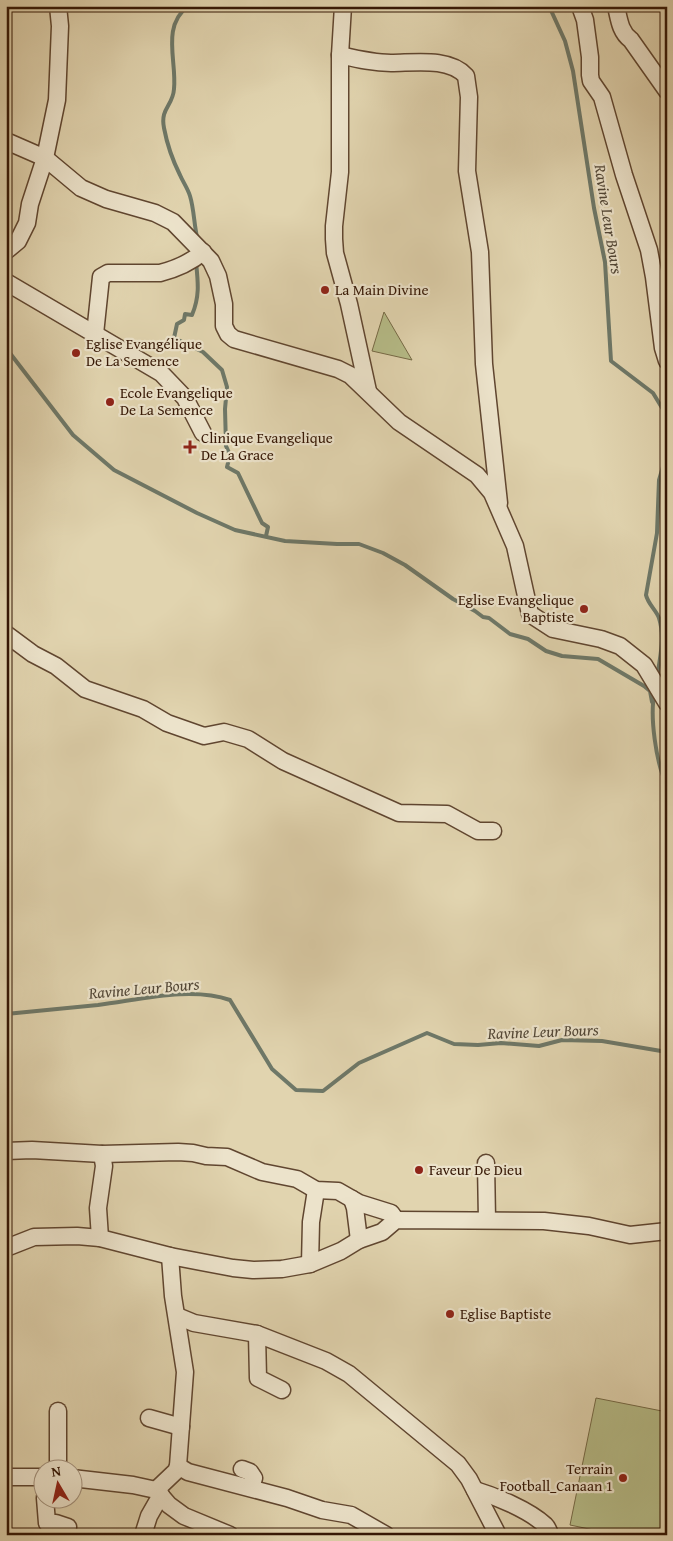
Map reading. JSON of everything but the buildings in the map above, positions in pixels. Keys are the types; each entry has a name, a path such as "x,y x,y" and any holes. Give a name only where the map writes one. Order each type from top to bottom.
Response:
{"street":[{"path":"6,251 18,241 27,223 30,204 45,158 57,100 60,26 58,6"},
{"path":"343,6 340,55 340,172 334,240 368,391"},
{"path":"580,6 585,20 591,81 602,97 624,175 649,250 663,348 667,361"},
{"path":"616,6 619,21 626,36 631,40 667,91"},
{"path":"340,55 368,61 426,62 445,65 456,68 466,76 469,97 467,171 480,252 484,364 500,511"},
{"path":"6,141 45,158 81,188 106,199 155,213 174,222 196,257 211,261 218,276 224,304 224,326 228,334 234,339 338,369 350,375 399,422 477,476 492,493 515,546 530,614 553,629 601,639 620,646 644,665 667,703"},
{"path":"95,334 101,277 115,272 160,273 178,268 196,257"},
{"path":"6,282 161,373 185,398 203,433"},
{"path":"6,634 33,654 56,666 85,689 143,709 167,724 204,736 224,732 248,739 283,761 399,813 447,814 478,830 493,830"},
{"path":"6,1151 32,1150 102,1154 178,1152 227,1157 262,1172 297,1179 316,1190 338,1191 352,1199 390,1213 396,1220"},
{"path":"100,1238 98,1208 104,1166 102,1154"},
{"path":"486,1163 487,1220"},
{"path":"310,1264 311,1222 316,1190"},
{"path":"352,1199 359,1240"},
{"path":"6,1248 34,1237 77,1236 100,1238 170,1256 254,1270 282,1269 310,1264 341,1251 359,1240 382,1232 396,1220 544,1221 589,1226 630,1235 667,1231"},
{"path":"143,1535 159,1493 178,1466 185,1372 170,1256"},
{"path":"177,1316 194,1323 257,1334 326,1361 349,1374 458,1464 475,1490 498,1535"},
{"path":"257,1334 258,1378 282,1390"},
{"path":"58,1411 58,1458"},
{"path":"149,1418 181,1426"},
{"path":"178,1466 188,1472 251,1488 322,1510 351,1515 380,1533"},
{"path":"242,1469 250,1472 254,1478 251,1488"},
{"path":"6,1477 32,1476"},
{"path":"82,1479 133,1485 159,1493 169,1506 184,1516 230,1535"},
{"path":"475,1490 494,1495 532,1516 546,1526 550,1535"},
{"path":"44,1508 41,1526 56,1523 68,1527"}],"green space":[{"path":"384,312 412,360 372,351"},
{"name":"Terrain Football_Canaan 1","path":"596,1398 667,1412 667,1535 618,1535 570,1525"}],"waterway":[{"path":"188,6 180,14 172,34 174,89 163,121 170,152 190,196 197,237"},
{"name":"Ravine Leur Bours","path":"549,6 565,41 573,71 594,208 605,262 611,361 653,393 667,416"},
{"path":"196,262 198,289 195,308 192,315 185,314 184,320 177,324 174,338 203,352 222,370 227,387 225,409 226,446 230,455 227,467 238,473 262,523 268,527 266,536"},
{"path":"6,348 73,435 114,470 197,513 235,530 285,541 359,544 383,553 405,565 453,599 483,617 489,618 510,634 528,639 546,651 562,656 598,659 644,686 650,691 652,702"},
{"name":"Ravine Leur Bours","path":"657,677 662,632 658,615 646,595 657,533 659,480 667,453"},
{"name":"Ravine Leur Bours","path":"655,691 653,725 660,765 667,785"},
{"name":"Ravine Leur Bours","path":"6,1014 98,1005 164,995 198,994 215,996 230,1000 272,1069 296,1090 323,1091 359,1063 427,1033 454,1044 478,1045 501,1043 539,1046 562,1040 602,1041 667,1052"}],"place":[{"name":"La Main Divine","path":"325,290"},
{"name":"Eglise Evangélique De La Semence","path":"76,353"},
{"name":"Ecole Evangelique De La Semence","path":"110,402"},
{"name":"Clinique Evangelique De La Grace","path":"190,447"},
{"name":"Eglise Evangelique Baptiste","path":"584,609"},
{"name":"Faveur De Dieu","path":"419,1170"},
{"name":"Eglise Baptiste","path":"450,1314"},
{"name":"Terrain Football_Canaan 1","path":"623,1478"}]}
